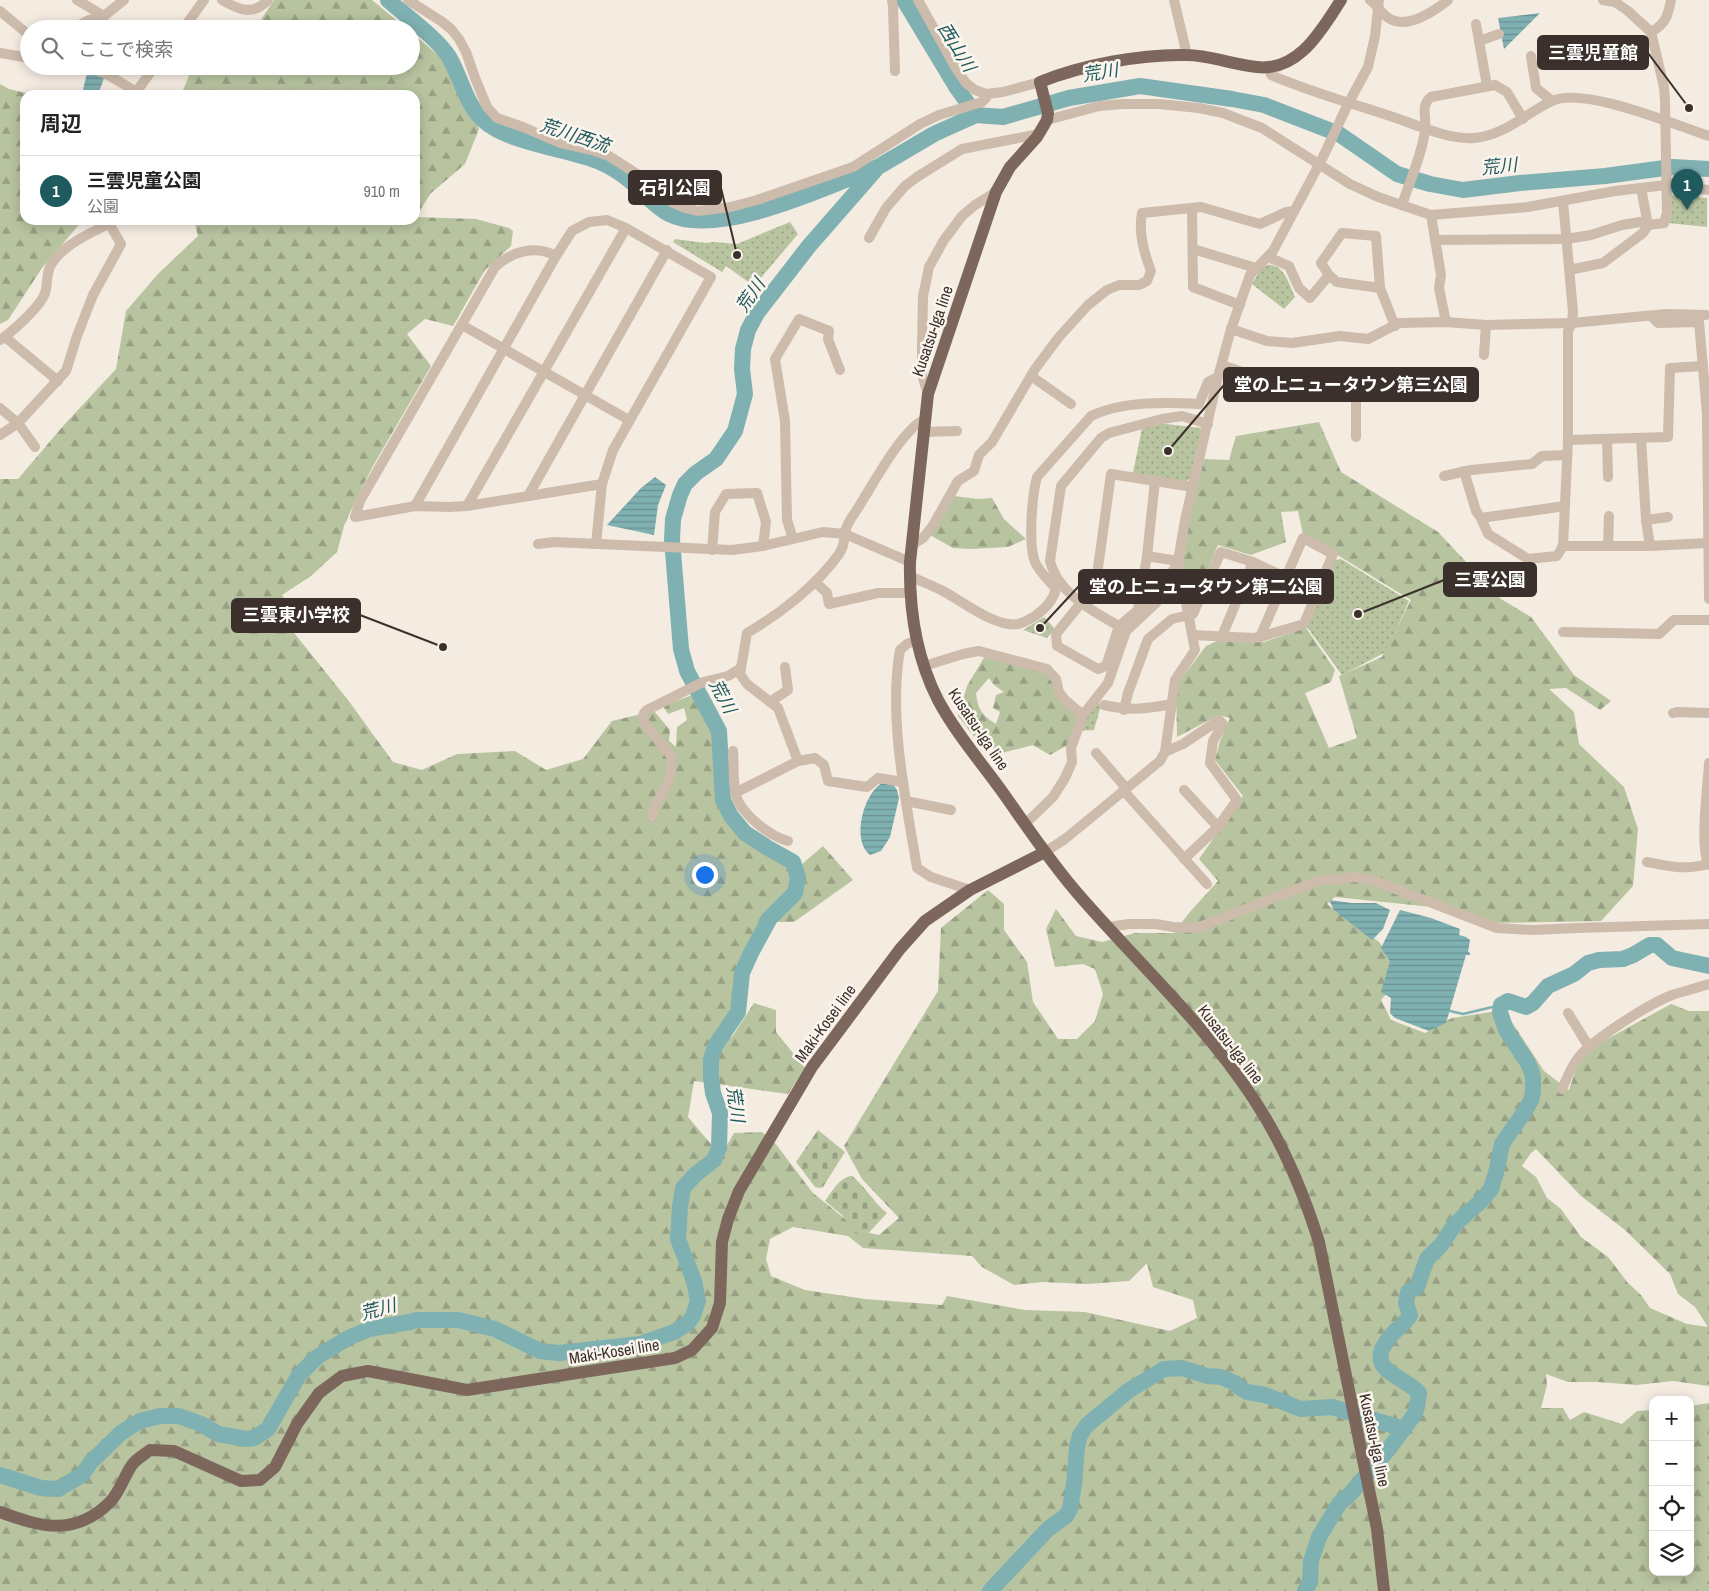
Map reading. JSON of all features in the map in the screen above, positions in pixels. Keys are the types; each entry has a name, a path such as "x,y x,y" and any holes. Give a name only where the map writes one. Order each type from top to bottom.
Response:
{"main road":[{"path":"1048,116 1041,85 1064,72 1150,56 1187,55 1202,56 1258,68 1270,67 1297,56 1306,49 1320,33 1341,0"},
{"name":"Kusatsu-Iga line","path":"1048,116 1039,134 1010,167 996,192 928,394 910,562 910,593 916,640 938,700 956,729 1045,852 1078,894 1156,977 1223,1058 1253,1098 1293,1168 1319,1242 1377,1529 1384,1591"},
{"name":"Maki-Kosei line","path":"0,1512 21,1520 54,1527 78,1524 111,1501 133,1464 150,1450 174,1451 241,1481 260,1480 275,1468 297,1424 319,1393 342,1376 368,1371 466,1390 675,1358 692,1350 712,1328 720,1303 722,1242 739,1190 812,1067 900,949 925,921 970,890 1045,852"}],"street":[{"path":"77,0 104,16"},
{"path":"89,20 104,16 124,0"},
{"path":"190,20 204,0"},
{"path":"222,0 240,9 253,10 262,7 268,0"},
{"path":"408,0 451,29 466,52 484,102 497,118 560,143 609,156 648,181 673,202 685,208 698,211 731,207 853,167 900,135 920,124 939,115 982,102 986,98 986,94"},
{"path":"892,0 894,7 895,71"},
{"path":"918,0 957,70 966,83 975,90 986,94 1041,85"},
{"path":"1174,0 1187,55"},
{"path":"1370,0 1379,4 1387,18 1396,22 1427,15 1448,0"},
{"path":"1435,240 1566,239 1640,222 1648,225 1664,223 1667,213 1664,88 1651,32 1615,2 1603,0"},
{"path":"1651,32 1664,24 1671,0"},
{"path":"1025,824 1053,797 1065,778 1072,762 1071,748 1083,715 1108,683 1126,631 1157,602 1178,561 1218,377 1231,329 1250,275 1273,251 1321,162 1368,66 1375,36 1379,4"},
{"path":"0,11 20,28"},
{"path":"1476,24 1488,86"},
{"path":"1479,41 1499,34"},
{"path":"0,53 20,56"},
{"path":"1531,56 1536,88 1552,101"},
{"path":"1270,67 1272,75 1346,109 1393,117 1425,129 1472,139 1490,136 1552,101 1564,97 1602,101 1709,136"},
{"path":"109,75 130,90"},
{"path":"138,90 149,75"},
{"path":"1402,205 1416,165 1425,129 1426,101 1431,97 1495,85 1507,92 1522,119"},
{"path":"1048,116 1099,106 1159,104 1200,108 1223,113 1262,128 1321,162 1350,184 1378,197 1431,215 1528,207 1666,182 1709,190"},
{"path":"869,238 886,208 906,186 962,149 1039,134"},
{"path":"1569,270 1603,263 1643,233 1648,225 1641,188"},
{"path":"928,394 922,375 922,296 928,267 944,240 962,216 996,192"},
{"path":"1464,471 1476,511 1488,534 1528,559 1556,556 1563,546 1568,440 1568,331 1572,323 1573,312 1563,200"},
{"path":"912,545 923,538 932,527 958,481 974,471 979,455 992,442 1031,376 1059,337 1088,305 1107,290 1119,285 1139,285 1147,282 1151,271 1144,252 1140,222 1142,213 1201,207 1260,224 1286,212 1294,211"},
{"path":"1192,208 1193,287 1240,305"},
{"path":"1431,215 1441,275 1439,288 1446,322"},
{"path":"415,506 503,348 572,231 589,222 607,220 626,228 712,277 613,450 602,484 596,544"},
{"path":"58,381 2,338 42,301 46,292 50,265 70,245 103,225"},
{"path":"0,435 18,423 66,371 93,295 121,244 110,225"},
{"path":"467,506 626,228"},
{"path":"1380,288 1337,282 1321,264 1342,233 1376,236 1380,288 1395,326"},
{"path":"1193,249 1256,268"},
{"path":"528,496 666,250"},
{"path":"556,256 544,251 528,251 514,254 495,267 360,501 355,517 415,506 467,506 602,484"},
{"path":"1268,257 1289,266 1299,288 1310,298 1329,275"},
{"path":"1231,329 1267,341 1292,343 1340,336 1368,339 1400,323 1446,322 1486,325 1572,323 1651,316 1706,315"},
{"path":"1651,316 1658,322 1699,322 1707,414 1709,599"},
{"path":"793,539 787,520 785,421 775,359 799,319 829,331 828,339 840,370"},
{"path":"462,325 629,420"},
{"path":"1484,355 1486,325"},
{"path":"1222,365 1282,386 1302,389 1348,381 1356,386 1356,437"},
{"path":"1568,440 1668,437 1670,368 1703,366"},
{"path":"1031,376 1070,404"},
{"path":"910,576 941,590 983,615 1011,625 1020,624 1030,619 1046,607 1054,597 1056,589 1035,563 1031,549 1034,488 1037,477 1091,416 1100,411 1153,402 1199,404 1208,382 1218,377"},
{"path":"0,408 18,423 35,447"},
{"path":"1120,626 1081,603 1052,572 1050,561 1061,486 1101,438 1109,433 1162,419 1182,416 1208,424"},
{"path":"798,760 778,708 746,684 740,674 747,633 779,612 815,582 839,554 845,544 846,528 889,457 917,423 957,431"},
{"path":"1641,438 1646,520 1650,546"},
{"path":"1607,439 1608,477"},
{"path":"1444,476 1464,471 1532,464 1542,456 1567,455"},
{"path":"1155,482 1147,556 1138,610 1120,626 1106,666 1098,669 1057,646 1056,634 1081,603 1097,575 1111,474 1193,487"},
{"path":"712,550 714,512 726,494 757,493 766,522 763,546"},
{"path":"1481,518 1565,506"},
{"path":"1608,546 1609,516"},
{"path":"1646,520 1668,517"},
{"path":"538,544 554,542 732,550 763,546 823,532 845,534 910,562"},
{"path":"1192,635 1253,638 1260,637 1304,624 1333,554 1303,538 1260,637"},
{"path":"1563,546 1650,546 1708,543"},
{"path":"1124,710 1128,693 1148,639 1172,619 1193,614 1221,552 1253,562 1285,577"},
{"path":"1147,556 1178,561"},
{"path":"1162,756 1175,680 1195,650 1178,561"},
{"path":"1222,636 1253,562"},
{"path":"815,582 827,594 830,604 878,593 910,593"},
{"path":"1563,632 1659,634 1674,620 1709,620"},
{"path":"916,640 906,644 900,650 897,676 898,735 903,782 917,868 931,877 970,890"},
{"path":"924,666 979,651 1047,669 1056,679 1059,692 1064,700 1083,715"},
{"path":"770,702 788,690 785,667"},
{"path":"652,818 655,806 670,778 672,758 650,731 642,716 647,710 680,693 703,682 728,676 741,668"},
{"path":"1104,705 1124,710 1144,710 1172,704"},
{"path":"1673,713 1709,713"},
{"path":"1045,852 1064,839 1162,756 1219,720 1223,724 1213,741 1210,763 1237,800 1218,828 1184,859"},
{"path":"733,751 735,793 742,809 763,829 778,839 788,842"},
{"path":"1096,753 1124,789 1207,884"},
{"path":"735,793 798,760 815,758 824,765 828,781 867,787 878,778 903,782"},
{"path":"1647,862 1677,868 1709,865 1705,845 1709,763"},
{"path":"1184,790 1218,828"},
{"path":"906,801 951,810"},
{"path":"1108,927 1138,924 1197,928 1320,880 1354,877 1375,881 1399,889 1497,928 1532,930 1709,924"},
{"path":"1562,1089 1571,1068 1589,1047 1643,1010 1671,996 1709,984"},
{"path":"1568,1013 1589,1047"}],"green space":[{"path":"274,0 372,0 396,20 261,20"},
{"path":"420,40 450,65 479,129 465,164 430,194 420,210 420,90 183,90 189,75 420,75"},
{"path":"0,84 20,92 20,225 79,225 42,268 8,320 0,324"},
{"path":"1666,195 1707,198 1707,227 1669,223"},
{"path":"420,217 476,219 509,228 513,231 511,246 485,270 453,326 425,319 407,334 431,366 357,497 344,526 337,552 311,576 282,595 292,611 286,623 348,700 393,762 422,770 457,754 515,751 546,770 583,759 612,721 654,711 670,730 669,741 676,747 677,727 687,720 684,708 668,714 663,706 700,692 721,727 726,802 757,845 794,871 823,846 853,880 794,922 769,922 750,947 733,1004 712,1043 732,1037 754,1003 776,1010 776,1032 805,1068 788,1094 694,1081 688,1117 721,1156 734,1133 762,1132 775,1143 813,1193 860,1231 879,1235 899,1218 862,1179 844,1146 938,991 941,928 988,890 1004,904 1004,930 1027,962 1033,1002 1058,1039 1077,1039 1095,1021 1103,994 1095,969 1083,964 1055,967 1046,929 1056,909 1076,936 1102,942 1135,933 1174,933 1218,881 1199,859 1243,796 1215,760 1220,741 1230,718 1219,715 1177,737 1176,686 1206,646 1219,640 1264,642 1306,628 1335,670 1331,682 1305,693 1329,748 1357,738 1339,676 1382,657 1411,600 1303,534 1298,511 1281,512 1286,542 1251,555 1218,545 1191,610 1182,567 1188,527 1204,459 1229,460 1236,436 1319,422 1341,472 1438,532 1501,599 1531,617 1574,675 1611,701 1600,710 1566,688 1549,689 1574,712 1579,744 1624,787 1638,829 1633,886 1601,921 1494,923 1461,910 1335,897 1327,904 1379,942 1403,975 1381,1000 1391,1020 1425,1033 1452,1018 1504,1010 1544,1071 1569,1090 1578,1064 1600,1043 1671,1004 1689,1011 1709,1011 1709,1386 1673,1381 1636,1385 1568,1382 1546,1374 1547,1385 1541,1408 1563,1408 1570,1420 1584,1412 1622,1424 1637,1411 1649,1410 1649,1576 1694,1576 1694,1405 1709,1403 1709,1591 0,1591 0,479 18,479 64,425 116,369 126,311 158,274 198,236 195,225 420,225","holes":["1536,1149 1581,1196 1625,1230 1670,1274 1678,1294 1695,1307 1708,1327 1687,1324 1650,1308 1608,1257 1581,1237 1561,1209 1547,1198 1536,1177 1522,1166 1531,1153","793,1227 848,1236 863,1248 972,1256 982,1267 1014,1285 1043,1282 1087,1284 1129,1281 1147,1263 1153,1287 1193,1300 1197,1318 1170,1331 1085,1312 1025,1310 947,1296 942,1305 865,1299 805,1290 771,1276 766,1259 770,1239"]},
{"path":"790,222 798,234 754,286 726,266 722,272 673,242 675,239 705,243 737,244"},
{"path":"1267,265 1278,267 1282,271 1295,297 1284,309 1252,284 1260,270"},
{"path":"1157,423 1201,428 1193,477 1185,482 1133,473 1142,428"},
{"path":"953,496 978,499 992,498 1004,519 1026,539 1008,547 971,549 953,548 930,535"},
{"path":"1341,559 1409,601 1386,652 1342,675 1307,627 1335,560"},
{"path":"1146,585 1160,588 1157,602 1142,610"},
{"path":"1044,617 1055,629 1047,638 1023,630"},
{"path":"985,656 1042,671 1049,676 1078,715 1068,745 1050,755 1033,745 1002,753 979,743 958,716 967,686","holes":["989,678 994,685 1004,692 996,695 993,708 1000,712 996,724 987,718 982,711 978,704 976,693"]},
{"path":"1096,701 1101,705 1094,730 1078,731"},
{"path":"818,1130 845,1152 823,1187 820,1188 815,1187 796,1162"},
{"path":"852,1176 887,1213 865,1237 855,1232 842,1215 825,1201 843,1179"}],"water":[{"path":"1540,13 1504,49 1498,18"},
{"path":"87,75 98,75 104,78 100,90 83,90"},
{"path":"655,477 666,485 658,505 654,535 607,525 641,488"},
{"path":"882,783 893,784 899,798 890,837 881,851 870,855 864,848 860,829 869,797"},
{"path":"1329,900 1352,903 1376,903 1390,910 1383,929 1372,940 1334,910"},
{"path":"1400,910 1431,918 1460,929 1459,935 1470,940 1468,952 1470,955 1466,955 1446,1023 1429,1031 1395,1018 1390,1013 1391,998 1381,992 1390,961 1381,948"}],"waterway":[{"name":"荒川西流","path":"388,0 411,20"},
{"name":"西山川","path":"904,0 957,88 976,115"},
{"name":"荒川西流","path":"420,27 449,57 472,106 483,120 494,128 522,140 587,157 605,164 627,178 655,204 669,214 689,220 714,220 742,215 772,208 875,168"},
{"name":"荒川","path":"0,1475 41,1488 58,1489 82,1475 91,1462 122,1432 140,1421 160,1416 179,1416 201,1424 218,1434 246,1439 254,1438 268,1429 299,1375 317,1357 348,1338 369,1329 416,1320 458,1320 495,1329 540,1351 559,1353 640,1344 674,1332 687,1324 693,1316 698,1301 694,1281 678,1239 680,1207 683,1188 696,1174 714,1160 719,1148 720,1113 713,1093 711,1059 715,1046 738,1012 742,973 751,953 770,918 795,893 798,878 793,862 745,833 731,816 723,800 719,731 687,671 681,649 672,540 673,519 685,484 696,473 716,459 735,431 745,394 742,369 743,349 748,330 757,313 809,246 878,167 934,134 976,115 1003,117 1069,98 1140,86 1264,105 1339,134 1397,174 1430,184 1463,190 1605,176 1672,167 1709,169"},
{"path":"1305,1591 1310,1582 1311,1561 1319,1537 1339,1504 1352,1492 1391,1446 1414,1415 1417,1407 1419,1393 1388,1371 1380,1358 1382,1349 1389,1338 1410,1315 1406,1303 1408,1292 1417,1287 1427,1259 1441,1245 1455,1224 1480,1202 1491,1189 1502,1144 1531,1100 1533,1076 1528,1063 1506,1030 1500,1012 1501,1005 1508,1001 1526,1007 1533,1003 1548,986 1574,974 1588,963 1599,960 1623,959 1650,945 1657,945 1672,958 1709,966"},
{"path":"1450,1011 1463,1014 1501,1005"},
{"path":"990,1591 1048,1529 1066,1516 1070,1509 1074,1484 1077,1447 1080,1435 1087,1425 1128,1391 1164,1369 1182,1368 1207,1376 1221,1377 1235,1383 1247,1392 1265,1395 1301,1409 1332,1407 1404,1429"}],"place":[{"name":"三雲児童館","path":"1689,108"},
{"name":"三雲児童公園","path":"1687,210"},
{"name":"石引公園","path":"737,255"},
{"name":"堂の上ニュータウン第三公園","path":"1168,451"},
{"name":"三雲公園","path":"1358,614"},
{"name":"堂の上ニュータウン第二公園","path":"1040,628"},
{"name":"三雲東小学校","path":"443,647"}]}
